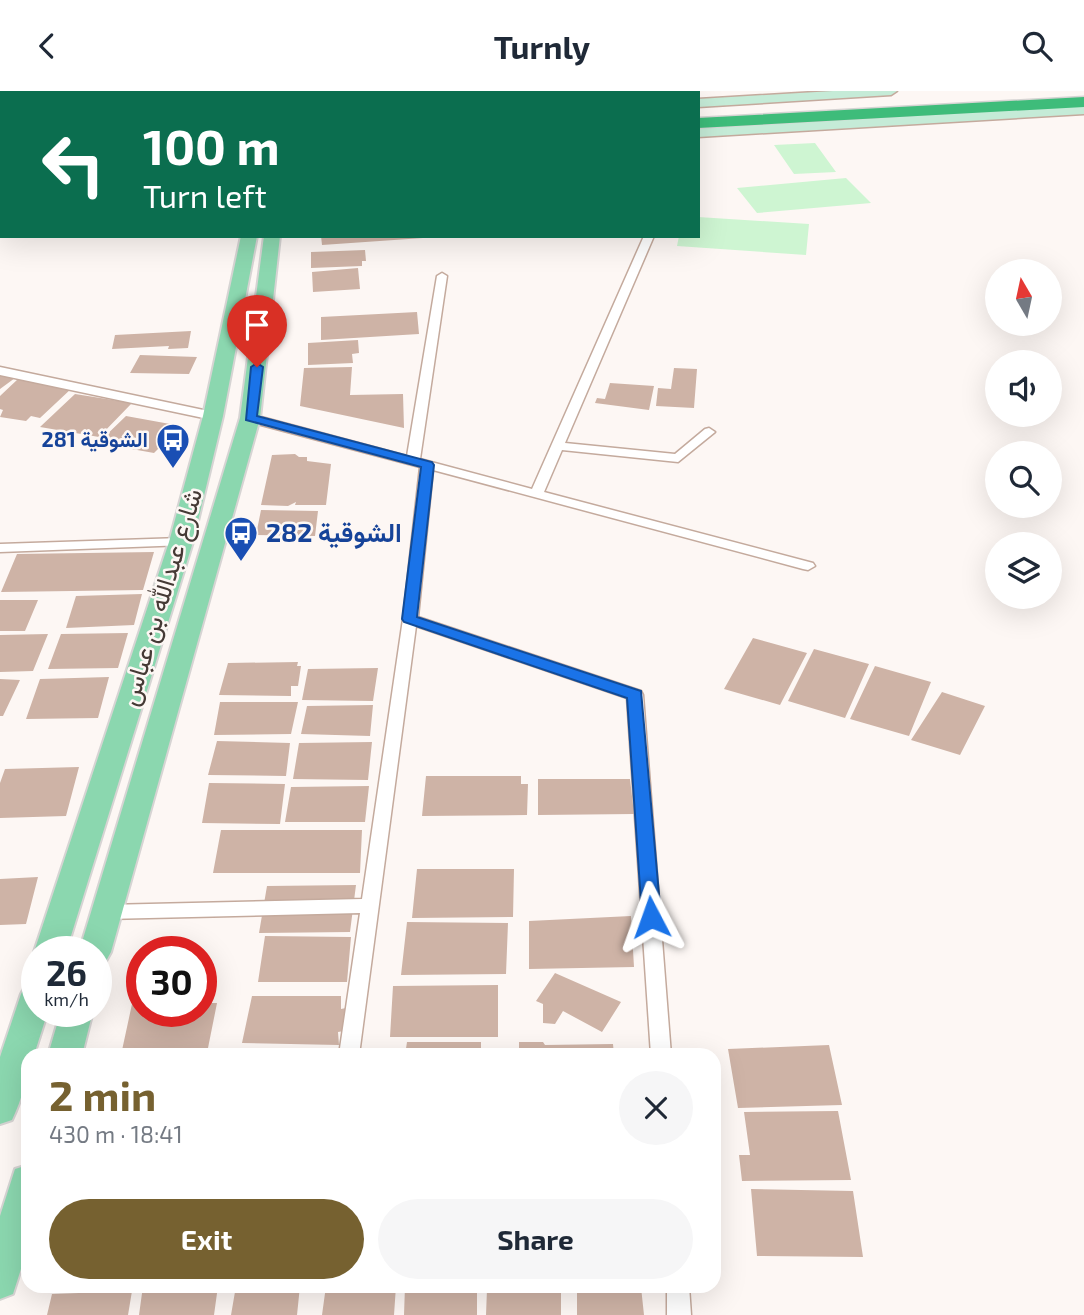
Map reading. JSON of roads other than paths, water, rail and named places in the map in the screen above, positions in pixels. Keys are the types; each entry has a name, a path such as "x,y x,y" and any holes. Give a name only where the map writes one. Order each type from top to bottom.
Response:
{"highway":[{"path":"700,110 1037,91"},
{"path":"700,103 912,98"},
{"path":"700,123 1084,102"},
{"path":"700,131 880,113"}],"main road":[{"path":"700,103 891,91"},
{"path":"700,131 1084,110"},
{"name":"شارع عبدالله بن عباس","path":"55,936 181,542 213,416 249,238"},
{"name":"شارع عبدالله بن عباس","path":"99,936 250,418 272,238"},
{"path":"0,1109 26,1027"},
{"path":"67,1048 73,1027"},
{"path":"0,1281 20,1238"}],"street":[{"path":"536,493 648,238"},
{"path":"350,1048 410,619 420,463 442,276"},
{"path":"0,371 213,416"},
{"path":"250,418 808,566"},
{"path":"557,446 678,458 709,432"},
{"path":"0,548 181,542"},
{"path":"410,619 635,695 661,1048"},
{"path":"106,912 370,906"},
{"path":"678,1293 679,1315"}],"place":[{"name":"الشوقية 281","path":"173,470"},
{"name":"الشوقية 282","path":"241,563"}]}
